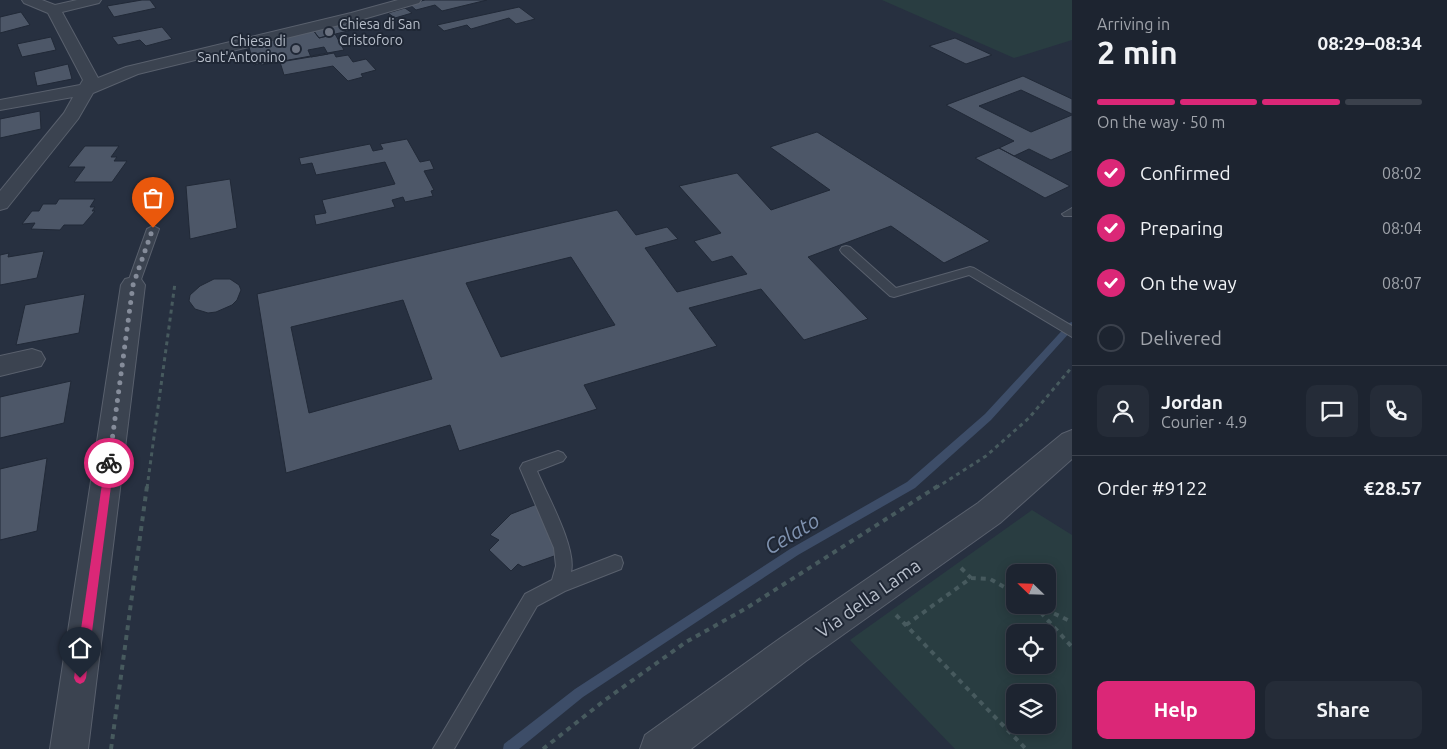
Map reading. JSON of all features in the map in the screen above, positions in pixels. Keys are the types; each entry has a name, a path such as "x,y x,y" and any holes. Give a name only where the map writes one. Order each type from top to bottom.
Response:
{"street":[{"path":"29,0 54,10 94,0"},
{"path":"0,105 87,89 132,70 355,17 413,0"},
{"path":"0,204 72,115 91,80 54,10"},
{"path":"69,749 133,285"},
{"path":"0,366 32,359"},
{"name":"Via della Lama","path":"659,749 794,649 989,513 1072,442"}],"lane":[{"path":"133,285 153,228"},
{"path":"846,250 894,293 970,271 1072,332"},
{"path":"558,457 528,468 562,548 564,566 560,585"},
{"path":"443,749 531,600 560,585 615,563"}],"path":[{"path":"111,749 174,283"},
{"path":"543,749 604,700 686,642 745,609 986,456 1029,418 1072,367"},
{"path":"1006,588 990,579 971,578 906,625 1026,749"},
{"path":"1043,614 1072,647"},
{"path":"1055,614 1072,622"}],"green space":[{"path":"882,0 1072,0 1072,40 1014,58"},
{"path":"1032,510 1072,535 1072,749 955,749 850,640"}],"building":[{"path":"150,0 156,8 114,17 107,6"},
{"path":"425,0 487,0 442,11 435,5 416,10 409,4"},
{"path":"519,7 535,19 516,24 509,18 471,29 467,25 444,31 437,25"},
{"path":"405,8 412,13 395,18 388,13"},
{"path":"21,12 30,25 0,33 0,17"},
{"name":"Chiesa di San Cristoforo","path":"344,22 352,30 319,38 313,30"},
{"path":"162,27 172,39 146,46 140,40 118,45 112,37"},
{"name":"Chiesa di Sant'Antonino","path":"313,30 319,38 335,34 344,50 254,65 249,47"},
{"path":"51,37 56,50 22,57 17,44"},
{"path":"955,38 992,55 966,64 929,46"},
{"path":"324,47 328,54 311,57 308,50"},
{"path":"334,53 336,57 348,55 353,62 366,59 376,70 361,74 363,77 348,81 333,66 284,75 280,62"},
{"path":"68,64 72,79 37,86 34,72"},
{"path":"1023,76 1072,99 1072,114 1021,90 979,106 1031,132 1072,115 1072,151 1051,160 1029,149 1014,156 999,148 1014,141 946,105"},
{"path":"40,111 41,129 0,138 0,119"},
{"path":"817,132 990,241 944,263 891,226 808,257 868,319 804,340 761,289 689,308 717,346 584,385 597,409 459,451 450,425 286,473 257,294 617,210 636,235 667,227 678,239 645,248 677,292 747,274 732,256 712,262 694,241 721,233 679,186 737,173 771,210 830,190 770,147","holes":["571,257 615,325 501,357 466,283","403,300 432,379 309,413 291,327"]},
{"path":"407,139 420,162 430,160 434,169 424,171 434,190 431,191 433,196 405,202 403,197 392,200 395,207 316,225 314,215 326,213 322,200 395,184 385,162 316,175 312,163 301,165 299,158 370,144 373,151 383,149 380,144"},
{"path":"85,146 119,146 111,157 117,157 114,161 127,161 112,182 74,182 85,167 68,167"},
{"path":"999,148 1070,186 1045,198 975,158"},
{"path":"230,179 237,228 190,239 186,186"},
{"path":"59,199 95,199 90,207 95,207 92,211 95,211 83,225 64,225 60,230 31,229 35,223 22,224 32,211 39,211 43,204 56,204"},
{"path":"44,251 37,278 0,285 0,255 9,253 8,257"},
{"path":"214,279 230,279 239,285 241,290 237,300 232,305 216,312 208,313 195,309 189,301 190,295 200,286"},
{"path":"85,294 79,333 16,345 25,305"},
{"path":"71,381 64,423 0,438 0,397"},
{"path":"47,458 37,531 0,540 0,469"},
{"path":"537,504 557,555 523,567 518,564 511,571 489,550 499,540 490,535 511,514"}],"waterway":[{"name":"Celato","path":"509,749 579,693 794,552 911,485 988,417 1072,325"}],"way so far":[{"path":"109,463 133,285 153,228"}],"place":[{"name":"Chiesa di San Cristoforo","path":"329,32"},
{"name":"Chiesa di Sant'Antonino","path":"296,49"}],"route":[{"path":"80,678 109,463"}]}
